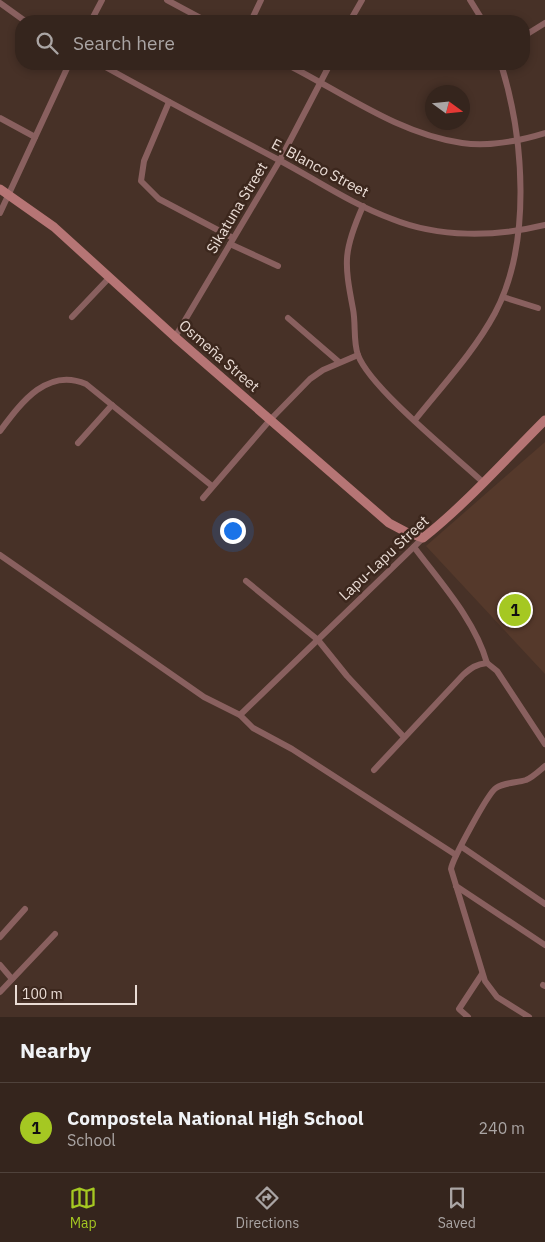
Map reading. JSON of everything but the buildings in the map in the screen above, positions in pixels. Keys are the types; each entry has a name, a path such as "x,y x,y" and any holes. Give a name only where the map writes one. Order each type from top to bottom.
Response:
{"street":[{"path":"94,15 102,0"},
{"path":"167,0 195,15"},
{"path":"254,15 261,0"},
{"path":"353,15 362,0"},
{"path":"470,0 479,15"},
{"path":"0,3 17,15"},
{"path":"530,32 545,23"},
{"path":"0,213 66,70"},
{"name":"E. Blanco Street","path":"111,70 363,206 391,219 432,230 492,233 519,231 545,225"},
{"path":"298,70 418,133 463,144 517,142 545,133"},
{"name":"Sikatuna Street","path":"175,337 280,160 327,70"},
{"path":"415,420 484,332 503,297 510,276 519,231 517,142 502,70"},
{"path":"169,102 144,161 140,181 159,199 278,266"},
{"path":"0,118 35,137"},
{"name":"Osmeña Street","path":"0,188 54,227 175,337 389,523 423,538"},
{"path":"363,206 350,236 346,259 346,274 355,317 358,355 380,386 484,482"},
{"path":"72,318 109,278"},
{"path":"503,297 538,308"},
{"path":"288,318 339,362"},
{"path":"203,498 270,420 310,380 339,362 358,355"},
{"path":"0,431 29,397 48,382 69,378 86,384 212,486"},
{"path":"78,443 112,405"},
{"name":"Lapu-Lapu Street","path":"240,715 423,538 484,482 545,420"},
{"path":"414,547 476,634 487,663 497,672 545,744"},
{"path":"0,556 204,697 240,715 253,728 292,749 456,855"},
{"path":"246,581 318,640 352,682 404,737"},
{"path":"374,770 472,666 487,663"},
{"path":"529,1017 497,997 488,988 482,974 451,869 456,855 462,847 483,803 494,790 528,779 545,766"},
{"path":"462,847 545,904"},
{"path":"456,886 545,945"},
{"path":"0,937 25,909"},
{"path":"0,992 55,934"},
{"path":"0,965 12,979"},
{"path":"468,1017 459,1009 482,974"}],"shaded area":[{"path":"545,442 545,674 426,546"}],"place":[{"name":"Compostela National High School","path":"515,610"}]}
